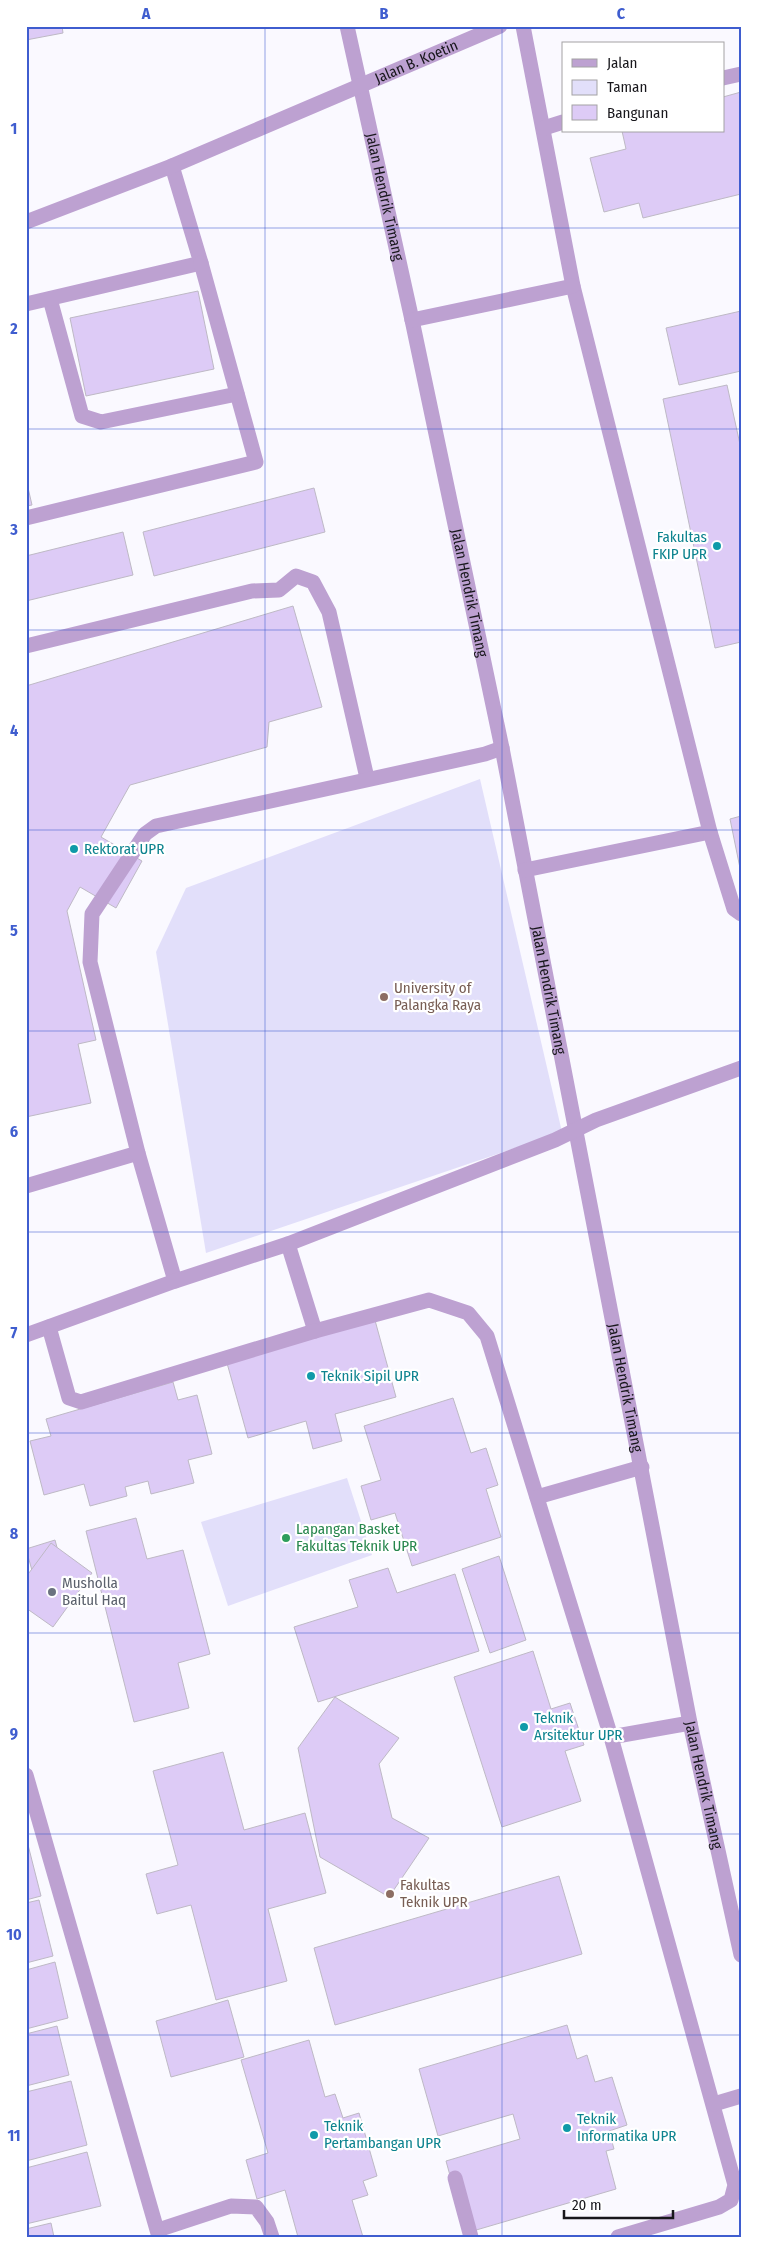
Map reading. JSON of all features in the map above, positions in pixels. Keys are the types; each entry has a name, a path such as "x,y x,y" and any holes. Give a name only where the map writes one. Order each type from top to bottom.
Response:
{"street":[{"name":"Jalan Hendrik Timang","path":"347,26 412,320 502,748 690,1723 737,1920 741,1955"},
{"name":"Jalan B. Koetin","path":"26,222 172,166 500,26"},
{"path":"523,26 573,286 710,832 734,909 741,914"},
{"path":"724,78 741,74"},
{"path":"544,128 562,122"},
{"path":"26,518 256,462 172,166"},
{"path":"26,304 201,263"},
{"path":"412,320 573,286"},
{"path":"50,299 82,416 102,422 238,394"},
{"path":"26,646 252,591 279,590 296,576 313,582 329,612 367,778"},
{"path":"175,1281 138,1153 90,962 92,914 145,834 156,826 367,778 485,754 502,748"},
{"path":"525,870 710,832"},
{"path":"26,1335 175,1281 288,1244 576,1132 596,1120 741,1068"},
{"path":"26,1186 138,1153"},
{"path":"288,1244 315,1330"},
{"path":"49,1327 69,1398 81,1402 315,1330 429,1300 468,1313 487,1336 611,1737 735,2185 731,2200 719,2207 618,2237"},
{"path":"537,1497 642,1467"},
{"path":"611,1737 690,1723"},
{"path":"26,1775 158,2234 230,2206 256,2206 267,2222 272,2237"},
{"path":"714,2104 741,2096"},
{"path":"455,2178 471,2237"}],"green space":[{"path":"480,779 562,1132 206,1253 156,952 186,888"},
{"name":"Lapangan Basket Fakultas Teknik UPR","path":"347,1478 372,1555 228,1606 201,1522"}],"building":[{"path":"26,26 62,26 63,33 26,40"},
{"path":"741,92 741,194 643,218 639,203 604,212 590,158 626,149 622,132 724,132 724,97"},
{"path":"198,291 214,369 86,396 70,318"},
{"path":"741,311 741,371 679,385 666,328"},
{"name":"Fakultas FKIP UPR","path":"727,385 741,449 741,642 715,648 663,399"},
{"path":"26,479 32,505 26,506"},
{"path":"314,488 325,532 154,576 143,532"},
{"path":"123,532 133,575 26,601 26,556"},
{"name":"Rektorat UPR","path":"293,606 322,707 269,722 267,747 130,785 101,837 142,861 116,908 80,887 67,911 96,1040 78,1044 91,1103 26,1117 26,686"},
{"path":"741,816 741,873 730,819"},
{"name":"Teknik Sipil UPR","path":"373,1313 396,1397 335,1414 342,1441 313,1449 306,1421 248,1438 225,1356"},
{"path":"173,1382 178,1400 197,1395 212,1454 188,1460 194,1483 151,1494 148,1481 125,1487 127,1496 90,1506 84,1484 44,1495 30,1441 51,1436 46,1419"},
{"path":"453,1398 471,1453 486,1448 498,1485 486,1489 501,1537 412,1566 395,1513 371,1520 361,1486 381,1480 364,1426"},
{"path":"136,1518 147,1559 183,1550 210,1654 178,1663 189,1708 134,1722 86,1531"},
{"path":"55,1540 62,1566 33,1574 26,1549"},
{"name":"Musholla Baitul Haq","path":"51,1543 92,1573 53,1627 26,1608 26,1577"},
{"path":"499,1556 526,1640 490,1653 462,1569"},
{"path":"388,1568 397,1593 455,1574 479,1651 318,1702 294,1627 358,1607 349,1580"},
{"name":"Teknik Arsitektur UPR","path":"533,1651 551,1709 570,1703 584,1745 565,1751 581,1801 502,1827 454,1677"},
{"path":"335,1697 399,1738 379,1764 392,1818 429,1838 389,1897 320,1857 298,1748"},
{"path":"223,1752 244,1830 305,1813 326,1893 268,1909 287,1981 216,2000 191,1905 157,1914 146,1874 178,1865 153,1771"},
{"path":"26,1837 41,1896 26,1900"},
{"path":"559,1876 582,1954 335,2025 314,1948"},
{"path":"39,1900 53,1956 26,1963 26,1903"},
{"path":"55,1962 68,2018 26,2029 26,1970"},
{"path":"228,2000 244,2057 171,2077 156,2021"},
{"name":"Teknik Informatika UPR","path":"567,2025 577,2059 587,2055 595,2082 612,2077 627,2125 609,2131 614,2149 606,2151 616,2189 466,2233 446,2161 520,2139 513,2114 438,2136 419,2069"},
{"path":"57,2026 69,2075 26,2086 26,2034"},
{"name":"Teknik Pertambangan UPR","path":"309,2040 325,2097 335,2094 343,2118 359,2113 377,2176 363,2181 368,2195 352,2200 363,2237 298,2237 285,2190 257,2199 246,2160 268,2153 241,2060"},
{"path":"71,2081 87,2145 26,2161 26,2092"},
{"path":"87,2152 101,2206 26,2224 26,2168"},
{"path":"51,2223 54,2237 26,2237 26,2229"}],"place":[{"name":"Fakultas FKIP UPR","path":"717,546"},
{"name":"Rektorat UPR","path":"74,849"},
{"name":"University of Palangka Raya","path":"384,997"},
{"name":"Teknik Sipil UPR","path":"311,1376"},
{"name":"Lapangan Basket Fakultas Teknik UPR","path":"286,1538"},
{"name":"Musholla Baitul Haq","path":"52,1592"},
{"name":"Teknik Arsitektur UPR","path":"524,1727"},
{"name":"Fakultas Teknik UPR","path":"390,1894"},
{"name":"Teknik Informatika UPR","path":"567,2128"},
{"name":"Teknik Pertambangan UPR","path":"314,2135"}]}
